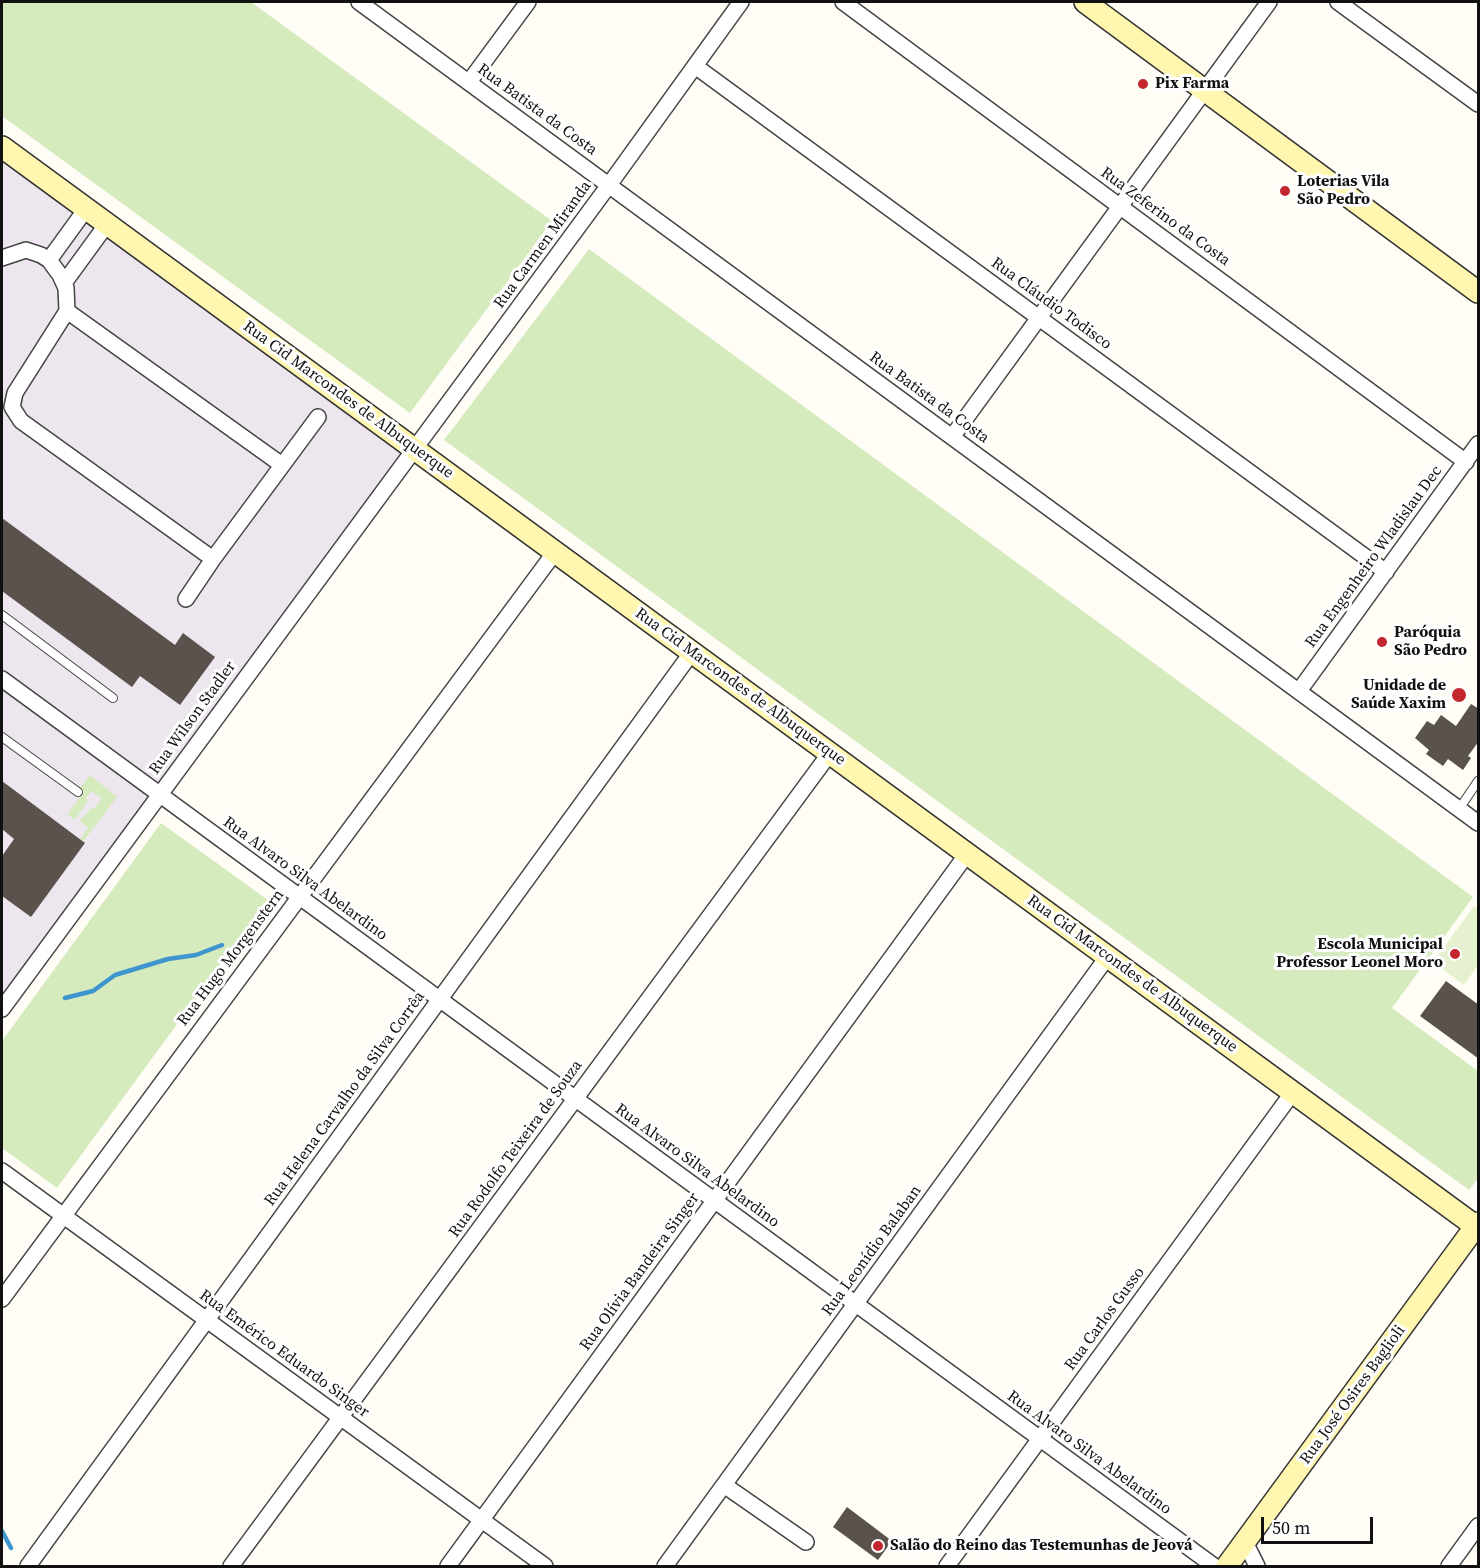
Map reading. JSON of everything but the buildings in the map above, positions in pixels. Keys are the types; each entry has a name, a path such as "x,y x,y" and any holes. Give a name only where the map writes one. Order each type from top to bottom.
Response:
{"street":[{"name":"Rua Batista da Costa","path":"359,2 1479,823"},
{"path":"469,82 528,2"},
{"name":"Rua Carmen Miranda","path":"414,449 741,2"},
{"name":"Rua Zeferino da Costa","path":"843,2 1466,462"},
{"path":"1085,2 1479,292"},
{"path":"952,437 1269,2"},
{"path":"1338,2 1479,104"},
{"name":"Rua Cláudio Todisco","path":"695,66 1386,572"},
{"name":"Rua Cid Marcondes de Albuquerque","path":"2,147 1478,1226"},
{"path":"49,260 86,208"},
{"path":"64,283 106,224"},
{"path":"2,258 26,250 41,255 49,260 64,283 67,311 15,393 12,406 21,421 213,558"},
{"path":"67,311 282,465"},
{"path":"186,598 318,417"},
{"name":"Rua Engenheiro Wladislau Dec","path":"1299,692 1479,444"},
{"name":"Rua Wilson Stadler","path":"2,1009 414,449"},
{"name":"Rua Hugo Morgenstern","path":"2,1299 555,552"},
{"name":"Rua Helena Carvalho da Silva Corrêa","path":"30,1565 692,652"},
{"name":"Rua Alvaro Silva Abelardino","path":"2,679 1214,1566"},
{"name":"Rua Rodolfo Teixeira de Souza","path":"231,1566 830,753"},
{"name":"Rua Olívia Bandeira Singer","path":"448,1566 967,854"},
{"name":"Rua Leonídio Balaban","path":"665,1566 1108,956"},
{"name":"Rua Carlos Gusso","path":"946,1566 1293,1092"},
{"name":"Rua Emérico Eduardo Singer","path":"2,1171 545,1566"},
{"name":"Rua José Osires Baglioli","path":"1227,1566 1478,1226"},
{"path":"724,1485 806,1542"},
{"path":"1449,1566 1479,1526"},
{"path":"1245,1542 1257,1566"}],"lane":[{"path":"2,615 113,698"},
{"path":"2,737 78,792"},
{"path":"1458,809 1479,781"}],"shaded area":[{"path":"2,147 414,449 2,1009"}],"green space":[{"path":"2,2 251,2 552,221 410,413 2,116"},
{"path":"589,249 1473,897 1392,1008 1478,1071 1478,1178 1469,1190 444,440"},
{"path":"90,775 117,797 82,843 79,841 88,828 80,821 102,799 92,791 86,797 88,800 75,820 67,814 84,792 80,788"},
{"path":"161,823 268,900 57,1188 2,1148 2,1041"},
{"path":"1474,906 1478,909 1478,965 1464,985 1433,962"}],"waterway":[{"path":"65,998 93,991 115,975 168,959 196,955 222,945"},
{"path":"2,1531 11,1548"}],"place":[{"name":"Pix Farma","path":"1143,84"},
{"name":"Loterias Vila São Pedro","path":"1285,191"},
{"name":"Paróquia São Pedro","path":"1382,642"},
{"name":"Unidade de Saúde Xaxim","path":"1459,695"},
{"name":"Escola Municipal Professor Leonel Moro","path":"1455,954"},
{"name":"Salão do Reino das Testemunhas de Jeová","path":"878,1546"}]}
